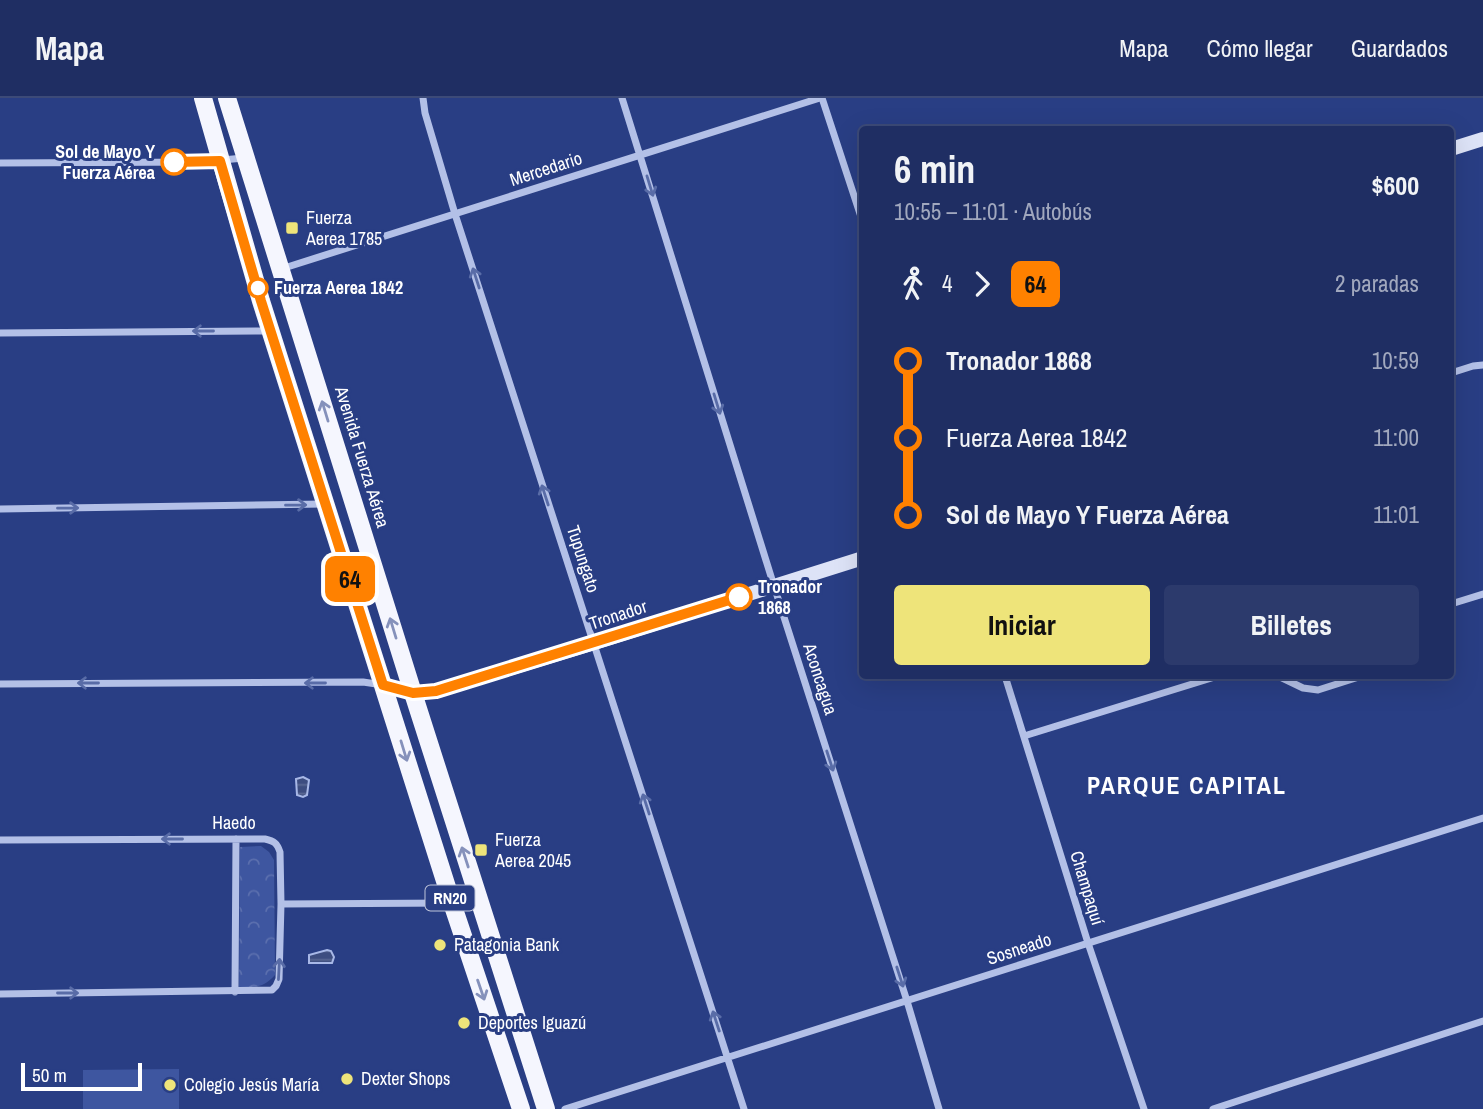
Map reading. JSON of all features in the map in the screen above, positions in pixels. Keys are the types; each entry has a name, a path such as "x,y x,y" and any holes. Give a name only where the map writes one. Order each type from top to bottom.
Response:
{"main road":[{"name":"RN20","path":"203,98 271,331 452,903 521,1109"},
{"name":"Avenida Fuerza Aérea","path":"227,98 546,1109"},
{"path":"1454,148 1483,139"},
{"name":"Tronador","path":"383,685 413,693 436,691 859,559"}],"street":[{"name":"Tupungato","path":"423,98 455,214 744,1109"},
{"name":"Aconcagua","path":"622,98 939,1109"},
{"path":"821,98 859,211"},
{"name":"Mercedario","path":"281,269 821,98"},
{"path":"0,163 220,161 246,158"},
{"path":"0,333 271,331"},
{"path":"1454,372 1483,365"},
{"path":"0,509 326,504"},
{"path":"1454,603 1483,594"},
{"name":"Champaquí","path":"1006,679 1088,943 1144,1109"},
{"path":"1024,736 1208,679"},
{"path":"1284,679 1303,688 1318,690 1353,679"},
{"path":"0,684 363,682 383,685"},
{"name":"Sosneado","path":"565,1109 1483,818"},
{"path":"235,992 236,839"},
{"name":"Haedo","path":"0,840 265,839 273,841 279,852 281,904"},
{"path":"0,994 272,990 279,979 281,904 452,903"},
{"path":"1213,1109 1483,1021"}],"green space":[{"path":"261,846 274,860 275,975 259,986 239,987 240,847"},
{"path":"179,1069 179,1109 83,1109 83,1070"}],"shaded area":[{"path":"303,777 309,780 307,795 303,797 297,795 296,779"},
{"path":"331,951 334,957 332,963 309,963 309,955"}],"bus line":[{"name":"64","path":"174,162 220,161 261,301 383,685 413,693 436,691 739,597"}],"place":[{"name":"Sol de Mayo Y Fuerza Aérea","path":"174,162"},
{"name":"Fuerza Aerea 1785","path":"292,228"},
{"name":"Fuerza Aerea 1842","path":"258,288"},
{"name":"Tronador 1868","path":"739,597"},
{"name":"Fuerza Aerea 2045","path":"481,850"},
{"name":"Patagonia Bank","path":"440,945"},
{"name":"Deportes Iguazú","path":"464,1023"},
{"name":"Dexter Shops","path":"347,1079"},
{"name":"Colegio Jesús María","path":"170,1085"}],"district":[{"name":"PARQUE CAPITAL","path":"1187,786"}]}
